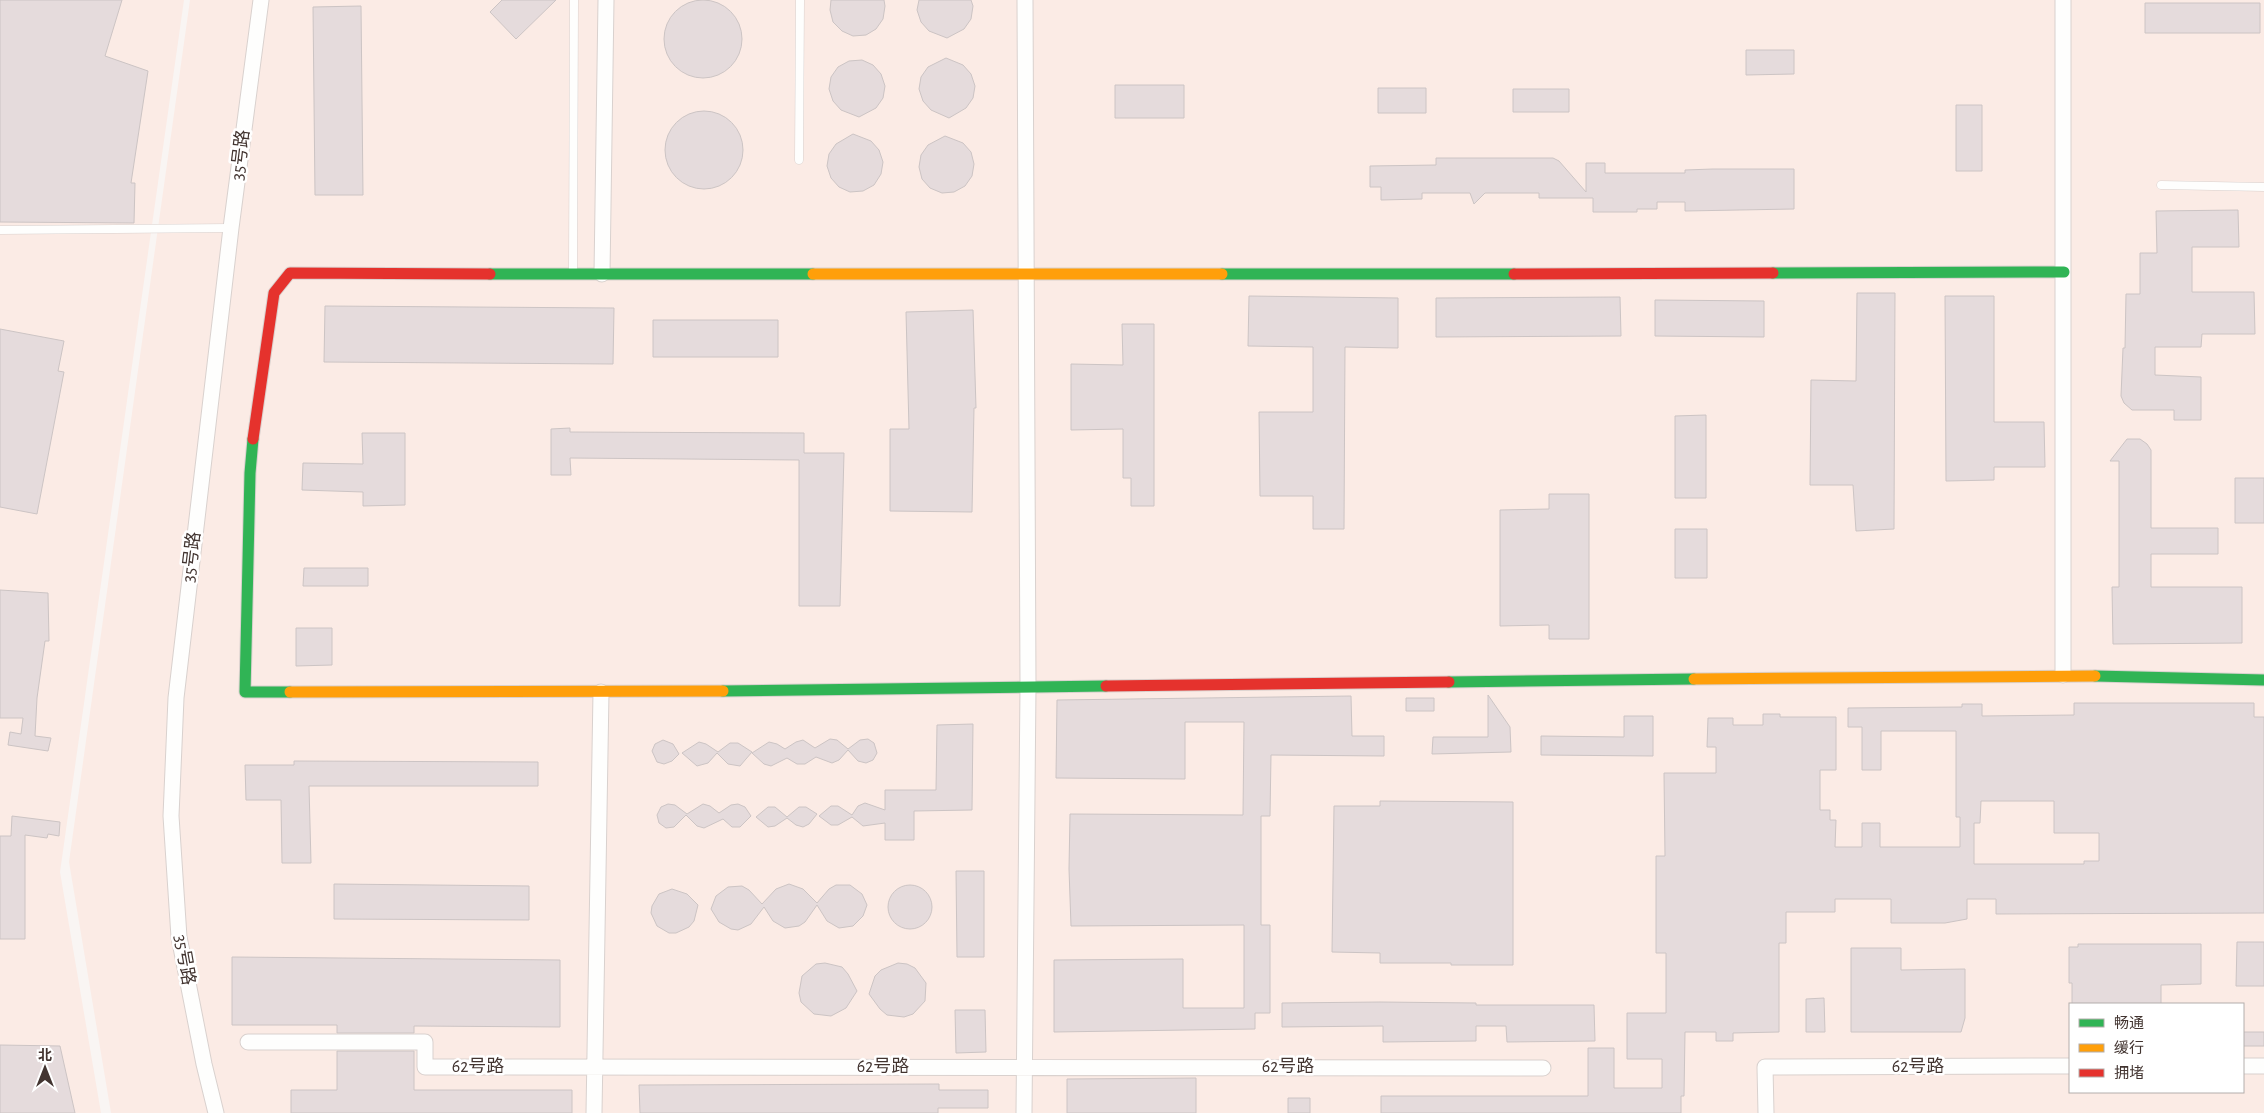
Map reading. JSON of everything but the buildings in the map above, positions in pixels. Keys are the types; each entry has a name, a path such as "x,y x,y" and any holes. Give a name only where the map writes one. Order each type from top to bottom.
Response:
{"street":[{"name":"35号路","path":"216,1113 204,1064 179,937 171,816 176,698 231,228 261,0"},
{"path":"602,274 606,0"},
{"path":"1024,1113 1028,687 1025,0"},
{"path":"2063,0 2063,675"},
{"path":"2064,272 1026,275 290,273 274,292 254,429 250,474 244,692 601,692 2063,675 2264,680"},
{"path":"594,1113 601,692"},
{"name":"62号路","path":"248,1042 425,1042 425,1067 1024,1066 1543,1068"},
{"name":"62号路","path":"1766,1113 1766,1067 2069,1066"},
{"path":"2244,1066 2264,1066"}],"lane":[{"path":"573,274 574,0"},
{"path":"799,160 800,0"},
{"path":"2161,185 2264,187"},
{"path":"0,230 231,228"}],"shaded area":[{"path":"0,0 184,0 60,872 101,1113 0,1113"},
{"path":"190,0 2264,0 2264,1113 111,1113 69,862"}],"traffic: fast":[{"path":"1773,273 2064,272"},
{"path":"490,274 813,274"},
{"path":"1222,274 1514,274"},
{"path":"253,439 250,473 245,692 290,692"},
{"path":"2095,676 2264,680"},
{"path":"1449,682 1694,679"},
{"path":"723,691 1106,686"}],"traffic: slow":[{"path":"813,274 1222,274"},
{"path":"1694,679 2095,676"},
{"path":"290,692 723,691"}],"traffic: jam":[{"path":"253,439 274,293 290,273 490,274"},
{"path":"1514,274 1773,273"},
{"path":"1106,686 1449,682"}]}
